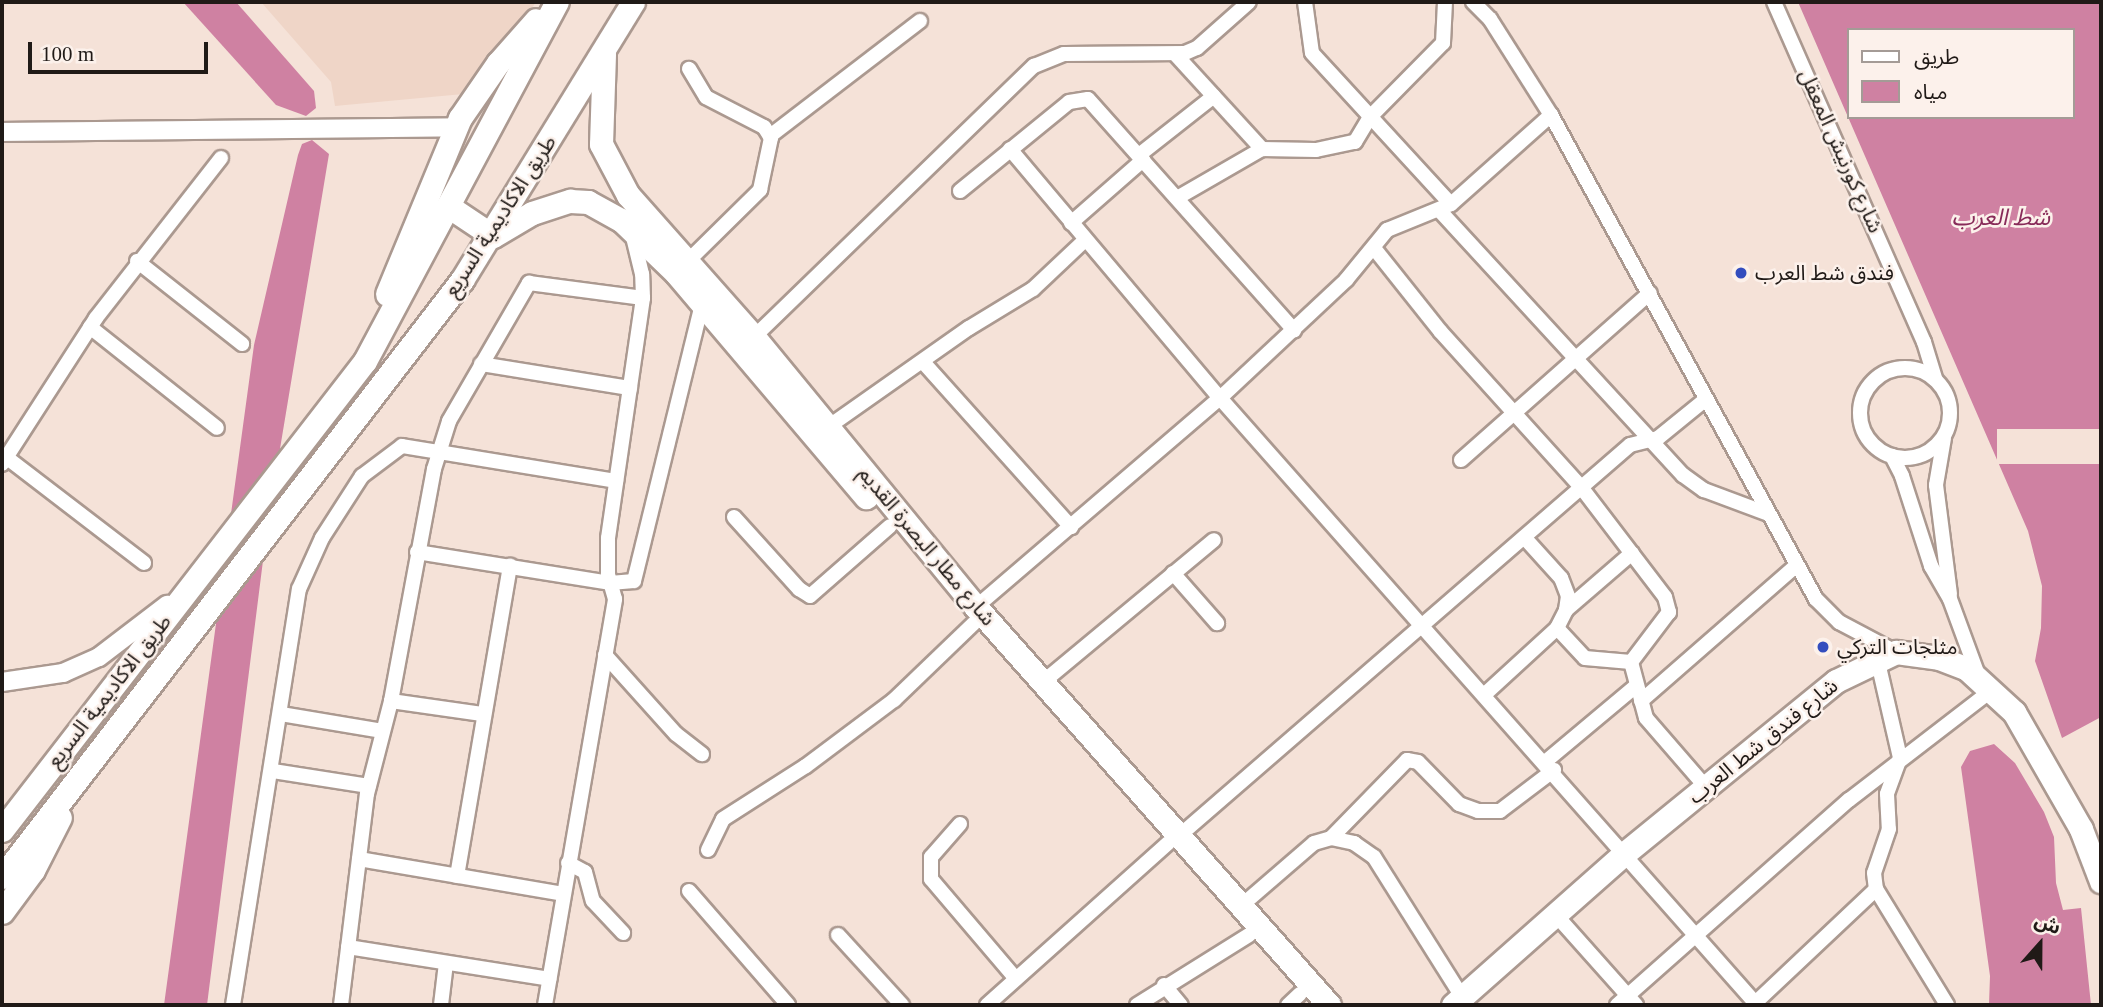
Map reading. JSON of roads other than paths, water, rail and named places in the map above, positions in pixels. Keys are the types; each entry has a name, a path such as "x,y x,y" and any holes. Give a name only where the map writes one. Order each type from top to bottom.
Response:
{"main road":[{"path":"348,384 371,340 412,227 456,127 498,63 555,2"},
{"name":"طريق الاكاديمية السريع","path":"2,830 348,384 380,336 555,2"},
{"name":"طريق الاكاديمية السريع","path":"2,877 493,236 633,2"},
{"name":"شارع مطار البصرة القديم","path":"604,54 599,122 607,161 628,195 754,337 975,615 1173,840 1241,906 1329,1005"},
{"name":"شارع مطار البصرة القديم","path":"493,236 532,213 570,201 605,209 631,228 702,304 890,526 1043,682 1249,934 1299,1002"},
{"path":"448,206 493,236"},
{"path":"1886,655 1939,658 1986,682 2014,712 2063,794 2101,881"},
{"name":"شارع فندق شط العرب","path":"1457,1001 1705,786 1836,681 1886,655"},
{"path":"3,911 33,870 85,772"}],"street":[{"path":"754,337 1034,66 1064,54 1175,54 1197,48 1249,2"},
{"path":"1305,2 1312,52 1647,441 1696,486 1766,513"},
{"path":"1177,198 1262,149 1317,150 1354,142 1370,117 1443,43 1445,2"},
{"path":"1473,2 1490,19 1551,115 1796,566 1827,613 1886,655 1900,758 1887,794 1889,829 1876,864 1876,889 1947,1005"},
{"name":"شارع كورنيش المعقل","path":"1774,2 1924,342 1935,379"},
{"path":"687,262 760,190 770,135 920,21"},
{"path":"1175,54 1262,149"},
{"path":"689,69 706,97 764,127 770,135"},
{"path":"1071,223 1141,158 1214,96"},
{"path":"960,191 1010,149 1082,97 1094,104 1294,330"},
{"path":"708,850 723,819 806,766 894,700 975,615 1070,527 1220,398 1294,330 1395,225 1445,208 1551,115"},
{"path":"2,132 456,127"},
{"path":"1010,149 1220,398 1550,766 1755,1005 1876,889"},
{"path":"144,564 4,460 90,327 137,261 221,158"},
{"path":"545,1005 615,599 610,583 608,538 643,298 642,274 631,228"},
{"path":"828,427 1033,289 1085,240"},
{"path":"1374,248 1514,415 1581,487 1665,597 1669,612 1631,662 1646,718 1705,786"},
{"path":"137,261 242,344"},
{"path":"341,1005 369,786 391,701 417,552 438,453 449,421 529,284 643,298"},
{"path":"1461,460 1577,362 1650,293"},
{"path":"417,552 610,583 629,583 636,576 702,304"},
{"path":"90,327 217,428"},
{"path":"923,362 1070,527"},
{"path":"481,364 630,388"},
{"path":"1555,914 1627,1002 1696,936 1986,682 1950,599 1931,566 1902,476 1892,456 1864,432 1863,396 1878,377 1900,368 1935,379 1950,411 1936,485 1950,599"},
{"path":"987,1005 1173,840 1630,445 1658,438 1706,399"},
{"path":"1892,456 1927,452 1945,435"},
{"path":"233,1005 273,771 299,589 322,537 362,476 402,446 616,481"},
{"path":"734,517 799,589 810,596 890,526"},
{"path":"1484,695 1557,628 1566,610 1569,596 1561,578 1524,537"},
{"path":"1043,682 1214,540"},
{"path":"1566,610 1632,553"},
{"path":"457,876 482,714 510,565"},
{"path":"1241,906 1314,843 1331,838 1407,760 1418,762 1459,804 1478,811 1500,811 1550,766 1796,566"},
{"path":"2,682 63,673 99,657 156,615 202,570"},
{"path":"1173,573 1217,624"},
{"path":"1557,628 1585,658 1631,662"},
{"path":"605,655 676,734 702,754"},
{"path":"391,701 482,714"},
{"path":"281,714 383,731"},
{"path":"273,771 369,786"},
{"path":"960,824 931,857 931,879 1016,979"},
{"path":"1331,838 1354,844 1374,857 1457,1001"},
{"path":"359,859 563,894"},
{"path":"568,863 585,872 598,908 622,933"},
{"path":"689,891 788,1005"},
{"path":"1137,1005 1164,985 1249,934"},
{"path":"838,935 902,1005"},
{"path":"348,947 550,979"},
{"path":"441,1005 446,962"},
{"path":"1164,985 1181,1005"}],"water":[{"path":"183,2 236,2 314,91 316,108 306,116 276,105"},
{"name":"شط العرب","path":"1798,2 2101,2 2101,717 2062,738 2035,661 2041,628 2042,586 2028,531 1849,119 2075,119 2075,28 1848,28 1848,117"},
{"path":"312,140 329,154 268,521 207,1005 164,1005 254,345 298,155 302,144"},
{"path":"1994,744 2015,763 2044,812 2054,837 2056,883 2063,910 2081,908 2091,1005 1989,1005 1990,976 1961,767 1970,751"}],"place":[{"name":"فندق شط العرب","path":"1741,273"},
{"name":"مثلجات التركي","path":"1823,647"}]}
